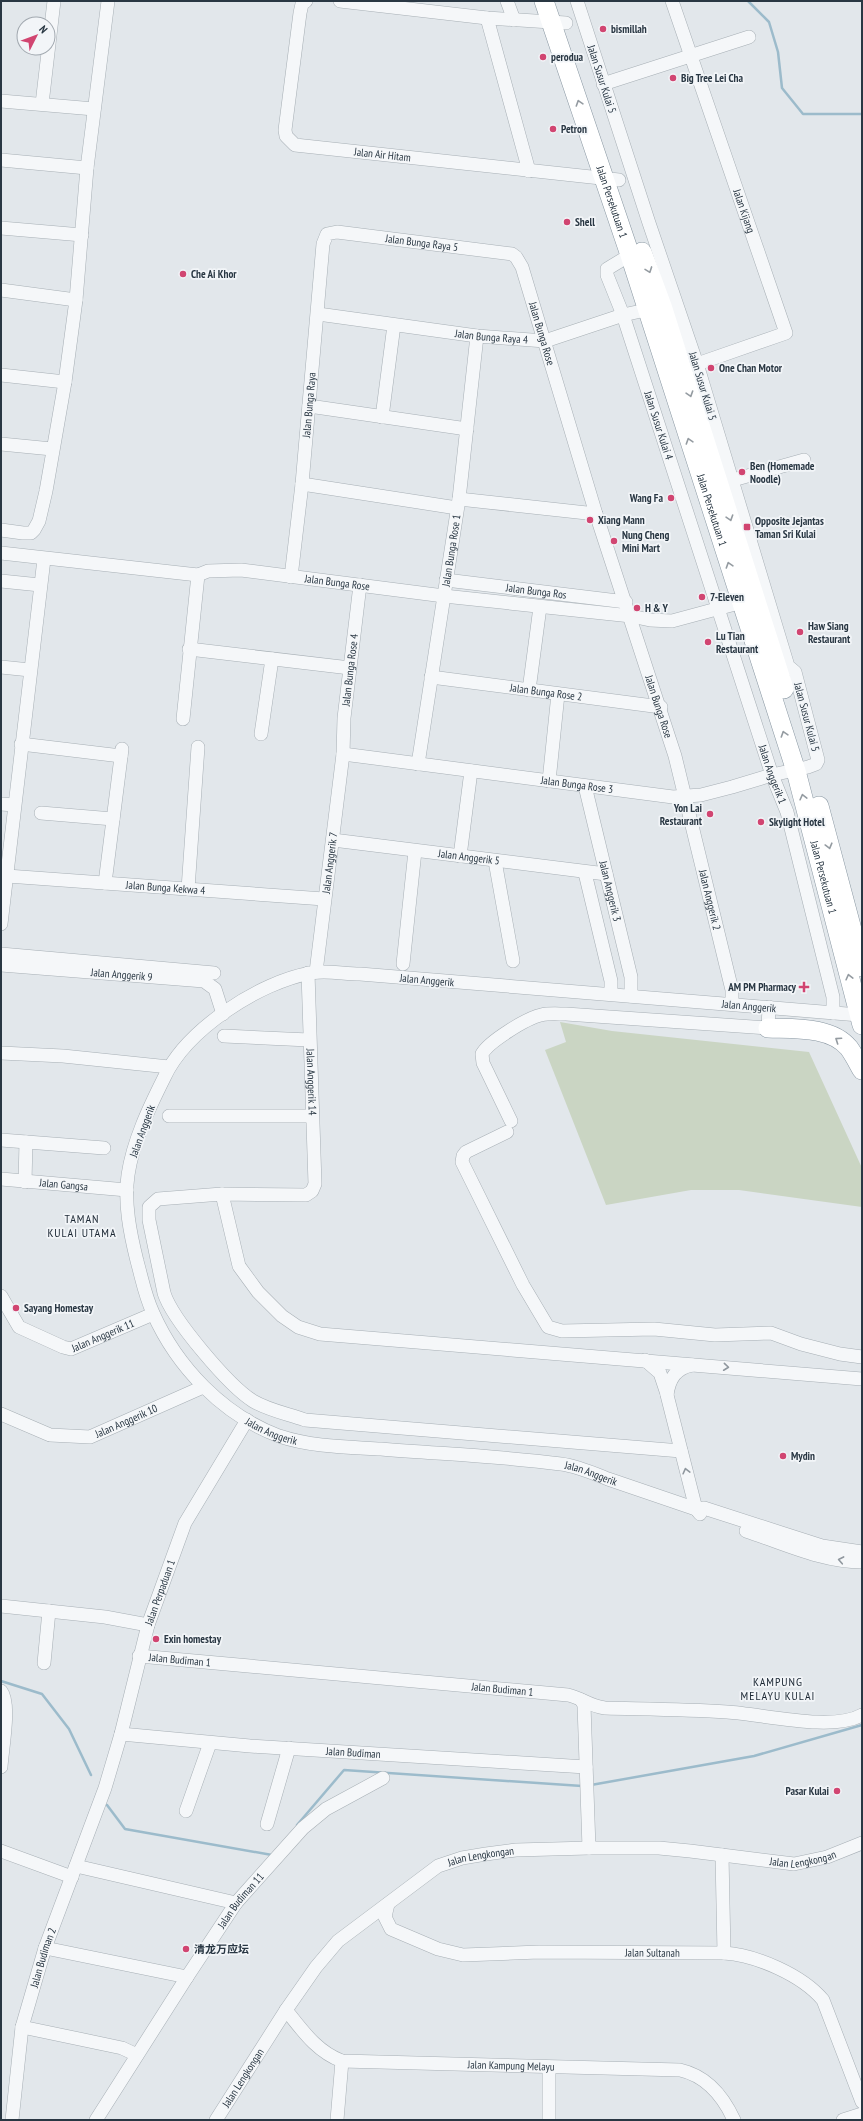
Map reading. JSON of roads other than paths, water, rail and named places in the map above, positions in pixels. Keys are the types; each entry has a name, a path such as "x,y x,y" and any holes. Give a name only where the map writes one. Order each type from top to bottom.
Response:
{"highway":[{"name":"Jalan Persekutuan 1","path":"544,1 559,22"},
{"name":"Jalan Persekutuan 1","path":"558,1 559,22 612,180 635,233 655,308 748,600 777,669 861,1020"},
{"name":"Jalan Persekutuan 1","path":"612,180 630,256 655,308"},
{"name":"Jalan Persekutuan 1","path":"802,769 862,967"},
{"path":"768,1028 821,1032 830,1035 848,1048 862,1070"}],"street":[{"path":"42,104 54,1"},
{"path":"1,530 31,533 39,521 65,382 76,300 87,168 108,1"},
{"name":"Jalan Air Hitam","path":"306,1 302,4 300,13 285,130 290,142 295,145 612,180"},
{"path":"340,1 487,18 559,22"},
{"path":"507,1 514,20"},
{"name":"Jalan Susur Kulai 5","path":"577,1 603,84 697,364 733,480 777,669 795,672 818,755 816,764 802,769"},
{"name":"Jalan Kijang","path":"672,1 786,333 697,364"},
{"path":"487,18 529,171"},
{"path":"603,84 749,37"},
{"path":"1,101 94,109"},
{"path":"1,160 87,168"},
{"path":"1,228 82,235"},
{"name":"Jalan Bunga Raya 5","path":"327,234 337,232 508,253 516,257"},
{"name":"Jalan Bunga Raya","path":"291,577 302,484 323,244 327,234"},
{"name":"Jalan Susur Kulai 4","path":"630,256 606,269 623,315 718,609"},
{"name":"Jalan Bunga Rose","path":"516,257 522,267 596,514 661,707 687,796"},
{"path":"1,290 76,300"},
{"name":"Jalan Bunga Raya 4","path":"318,314 477,336 545,341 623,315 655,308"},
{"path":"382,417 394,325"},
{"name":"Jalan Bunga Rose 1","path":"418,764 458,504 477,336"},
{"path":"1,375 65,382"},
{"path":"309,406 466,428"},
{"path":"1,444 52,449"},
{"path":"733,480 804,460"},
{"path":"302,484 458,504 596,514"},
{"name":"Jalan Bunga Rose","path":"1,553 198,575 208,571 241,570 444,596 631,616 650,620 672,621 748,600"},
{"path":"1,924 44,558"},
{"path":"183,719 189,649 198,575"},
{"name":"Jalan Bunga Ros","path":"446,580 626,602"},
{"path":"1,581 40,585"},
{"name":"Jalan Bunga Rose 4","path":"343,754 344,718 360,586"},
{"path":"529,690 540,607"},
{"name":"Jalan Anggerik 1","path":"718,609 772,775 787,812 833,997 833,1013"},
{"path":"189,649 350,668"},
{"path":"261,734 272,659"},
{"path":"1,667 30,670"},
{"name":"Jalan Bunga Rose 2","path":"431,677 661,707"},
{"path":"549,781 558,694"},
{"path":"21,744 121,752 105,883"},
{"path":"188,889 198,747"},
{"name":"Jalan Bunga Rose 3","path":"343,754 666,796 701,795 772,775 802,769"},
{"name":"Jalan Anggerik 7","path":"312,972 333,840 343,754"},
{"path":"460,856 471,771"},
{"name":"Jalan Anggerik 3","path":"585,786 631,977 631,996"},
{"name":"Jalan Anggerik 2","path":"687,796 732,990 732,1004"},
{"path":"1,804 14,805"},
{"path":"41,813 112,819"},
{"name":"Jalan Anggerik 5","path":"333,840 606,874"},
{"path":"403,964 415,851"},
{"path":"495,861 513,961"},
{"path":"585,872 611,981 612,994"},
{"name":"Jalan Bunga Kekwa 4","path":"7,876 324,899"},
{"path":"1,954 214,973"},
{"name":"Jalan Anggerik 9","path":"1,965 204,981 215,989 223,1014"},
{"name":"Jalan Anggerik","path":"861,1020 833,1013 769,1007 312,972 276,983 257,992 223,1014 201,1031 169,1067 150,1107 132,1157 127,1190 129,1222 134,1249 153,1314 174,1350 203,1387 232,1411 247,1420 277,1435 315,1444 482,1456 565,1464 696,1509 704,1508 848,1562 862,1562"},
{"name":"Jalan Anggerik 14","path":"222,1194 306,1195 312,1191 315,1184 309,1040 312,972"},
{"path":"769,1007 768,1028 566,1014 542,1014 530,1018 487,1047 482,1054 483,1064 509,1127 466,1152 463,1156 462,1162 523,1284 548,1327 562,1331 674,1330 715,1335 772,1333 801,1344 840,1354 862,1357"},
{"path":"224,1036 309,1040"},
{"path":"1,1053 63,1056 169,1067"},
{"path":"169,1116 311,1116"},
{"path":"1,1140 104,1148"},
{"path":"25,1182 26,1142"},
{"name":"Jalan Gangsa","path":"1,1180 127,1190"},
{"path":"681,1451 337,1424 305,1420 253,1401 217,1368 166,1301 149,1220 149,1207 152,1202 158,1199 222,1194 242,1274 282,1316 298,1327 310,1332 391,1341 700,1364 862,1379"},
{"name":"Jalan Anggerik 11","path":"1,1296 19,1327 63,1347 71,1349 153,1314"},
{"path":"645,1360 660,1372 696,1509"},
{"path":"667,1395 670,1382 676,1373 686,1366 700,1364"},
{"name":"Jalan Anggerik 10","path":"1,1414 50,1435 90,1437 203,1387"},
{"name":"Jalan Perpaduan 1","path":"100,1801 121,1734 148,1625 185,1523 247,1420"},
{"name":"Jalan Anggerik","path":"821,1551 862,1552"},
{"path":"1,1606 105,1617 148,1625"},
{"path":"44,1663 49,1611"},
{"name":"Jalan Budiman 1","path":"140,1656 568,1695 581,1700 588,1705 605,1708 725,1712 835,1722 851,1720 862,1715"},
{"path":"1,1767 6,1708 3,1693"},
{"path":"581,1700 584,1705 589,1848"},
{"name":"Jalan Budiman","path":"121,1734 210,1743 586,1772"},
{"path":"186,1812 210,1743"},
{"path":"267,1824 289,1748"},
{"name":"Jalan Budiman 11","path":"96,2120 186,1977 236,1903 304,1828 320,1813 383,1778"},
{"name":"Jalan Budiman 2","path":"12,2120 22,2027 45,1948 100,1801"},
{"name":"Jalan Lengkongan","path":"216,2120 286,2010 316,1967 338,1942 438,1866 462,1858 516,1850 589,1848 659,1848 722,1854 794,1864 822,1858 862,1843"},
{"path":"1,1851 74,1872 236,1903"},
{"path":"722,1854 724,1953"},
{"path":"388,1904 385,1917 391,1929"},
{"name":"Jalan Sultanah","path":"358,1927 391,1929 438,1949 463,1955 539,1952 741,1954 784,1972 813,1988 823,2000 862,2102"},
{"path":"45,1948 186,1977"},
{"name":"Jalan Kampung Melayu","path":"286,2010 310,2039 322,2050 331,2057 342,2061 680,2070 694,2073 708,2083 720,2095 734,2120"},
{"path":"22,2027 122,2048 137,2055"},
{"path":"337,2120 342,2061"},
{"path":"549,2067 549,2120"},
{"path":"843,2120 862,2114"}],"waterway":[{"path":"748,1 769,22 778,52 782,88 803,114 862,114"},
{"path":"1,1681 42,1694 69,1729 91,1775"},
{"path":"591,1785 754,1756 862,1725"},
{"path":"297,1825 344,1770 582,1786"},
{"path":"107,1805 125,1829 272,1855"}],"place":[{"name":"bismillah","path":"603,29"},
{"name":"perodua","path":"543,57"},
{"name":"Big Tree Lei Cha","path":"673,78"},
{"name":"Petron","path":"553,129"},
{"name":"Shell","path":"567,222"},
{"name":"Che Ai Khor","path":"183,274"},
{"name":"One Chan Motor","path":"711,368"},
{"name":"Ben (Homemade Noodle)","path":"742,472"},
{"name":"Wang Fa","path":"671,498"},
{"name":"Xiang Mann","path":"590,520"},
{"name":"Opposite Jejantas Taman Sri Kulai","path":"747,527"},
{"name":"Nung Cheng Mini Mart","path":"614,541"},
{"name":"7-Eleven","path":"702,597"},
{"name":"H & Y","path":"637,608"},
{"name":"Haw Siang Restaurant","path":"800,632"},
{"name":"Lu Tian Restaurant","path":"708,642"},
{"name":"Yon Lai Restaurant","path":"710,814"},
{"name":"Skylight Hotel","path":"761,822"},
{"name":"AM PM Pharmacy","path":"804,987"},
{"name":"Sayang Homestay","path":"16,1308"},
{"name":"Mydin","path":"783,1456"},
{"name":"Exin homestay","path":"156,1639"},
{"name":"Pasar Kulai","path":"837,1791"},
{"name":"清龙万应坛","path":"186,1949"}],"district":[{"name":"TAMAN KULAI UTAMA","path":"82,1226"},
{"name":"KAMPUNG MELAYU KULAI","path":"778,1689"}]}
